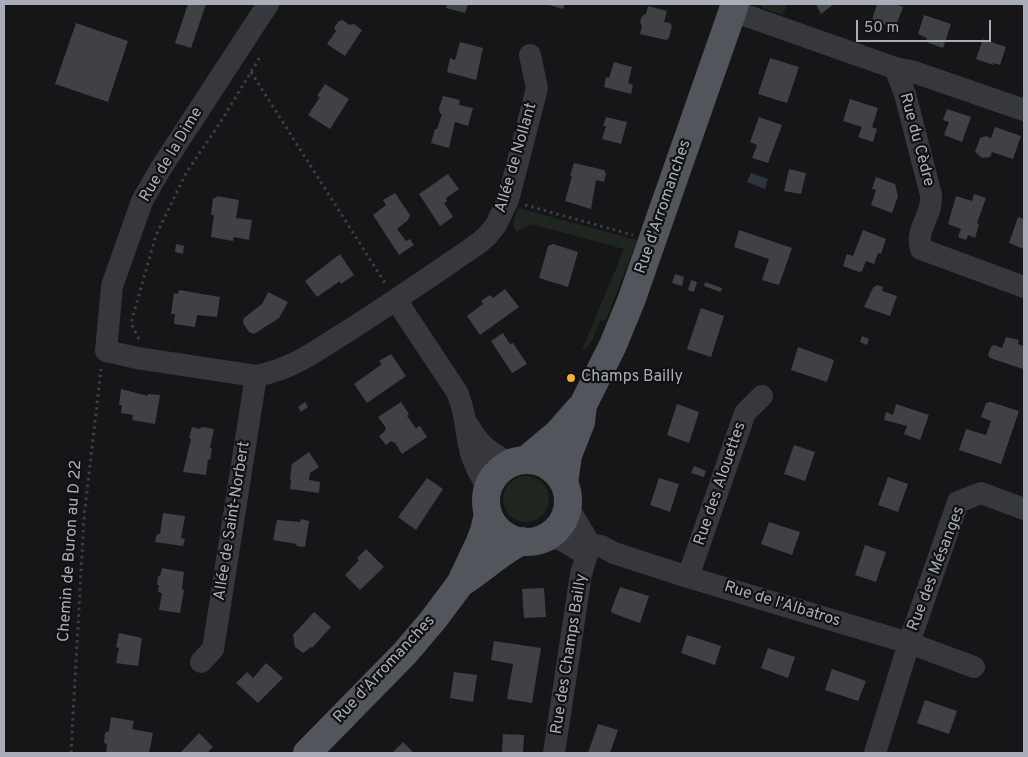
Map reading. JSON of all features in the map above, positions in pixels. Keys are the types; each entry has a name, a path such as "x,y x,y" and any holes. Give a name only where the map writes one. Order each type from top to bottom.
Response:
{"main road":[{"name":"Rue d'Arromanches","path":"566,495 568,455 581,422 583,405 613,345 631,301 734,7"},
{"name":"Rue d'Arromanches","path":"518,461 558,433 571,416 583,405"},
{"path":"518,461 538,461 549,466 558,474 566,495 562,521 552,533 534,539 508,537 501,533 496,527 488,501 496,473 518,461"},
{"name":"Rue d'Arromanches","path":"307,753 405,652 433,620 460,584 482,538 488,501"},
{"name":"Rue d'Arromanches","path":"460,584 477,574 510,548 534,539"}],"street":[{"name":"Rue de la Dime","path":"106,351 112,286 142,201 161,168 268,4"},
{"name":"Rue du Cèdre","path":"734,7 895,68 911,71 1024,110"},
{"name":"Allée de Nollant","path":"256,376 289,366 307,358 396,300 488,235 502,214 508,200 537,88 530,55"},
{"name":"Rue du Cèdre","path":"895,68 905,94 931,195 931,206 924,220 918,240 921,249 1024,287"},
{"path":"396,300 457,392 466,422 472,456 488,501"},
{"path":"106,351 137,358 256,376"},
{"name":"Allée de Saint-Norbert","path":"201,662 213,649 256,376"},
{"name":"Rue des Alouettes","path":"688,577 745,413 762,396"},
{"path":"466,422 489,452 518,461"},
{"name":"Rue des Mésanges","path":"875,753 909,643 958,502 980,493 1024,509"},
{"path":"566,495 588,550"},
{"name":"Rue des Champs Bailly","path":"534,539 562,540 588,550 581,574 554,753"},
{"name":"Rue de l'Albatros","path":"588,550 601,546 614,553 688,577 909,643 974,666"}],"path":[{"path":"137,358 139,339 131,323 156,236 186,174 264,51"},
{"path":"251,72 396,300"},
{"path":"508,200 640,237"},
{"name":"Chemin de Buron au D 22","path":"70,753 84,518 100,375 106,351"}],"shaded area":[{"path":"760,4 787,4 783,15 764,9"},
{"path":"751,173 768,179 765,189 747,182"},
{"path":"518,208 637,240 606,320 600,321 591,342 582,350 624,249 531,224 516,232 513,223"},
{"path":"526,476 539,480 545,486 549,499 545,512 539,518 526,522 513,518 507,512 503,499 507,486 513,480"}],"building":[{"path":"188,4 206,4 191,48 175,43"},
{"path":"447,4 468,4 465,13 446,8"},
{"path":"546,4 565,4 563,9"},
{"path":"816,4 834,4 821,14"},
{"path":"877,4 895,4 903,7 895,28 872,20"},
{"path":"648,6 667,11 664,22 670,23 672,26 669,38 666,40 640,34 642,26 640,22 642,16 646,14"},
{"path":"924,15 951,24 943,48 926,42 927,38 918,34"},
{"path":"343,20 349,25 354,24 362,30 345,56 327,44 336,31 334,28 339,21"},
{"path":"76,23 128,41 108,102 55,84"},
{"path":"983,39 1006,47 1000,65 993,63 993,65 976,59"},
{"path":"460,42 483,48 476,80 447,72 450,58 455,60"},
{"path":"770,58 799,67 787,103 758,94"},
{"path":"614,62 632,67 628,83 633,85 631,94 604,87 606,77 609,78"},
{"path":"325,84 349,99 330,129 308,115 320,97 317,96"},
{"path":"443,96 460,100 459,105 473,108 468,126 455,122 449,148 431,143 442,114 440,114 439,108"},
{"path":"850,99 878,108 872,127 877,129 873,142 858,137 862,127 843,121"},
{"path":"947,109 971,117 962,142 944,135 949,122 943,120"},
{"path":"606,117 627,122 621,144 602,139 606,126 603,126"},
{"path":"759,117 782,125 768,163 752,158 757,145 750,142"},
{"path":"995,127 1021,136 1013,159 992,152 990,157 982,158 975,152 980,138 986,136 991,138"},
{"path":"574,163 604,170 606,174 604,182 596,180 591,209 565,201"},
{"path":"789,169 806,173 801,194 784,191"},
{"path":"448,174 459,189 446,198 447,201 444,203 453,217 440,226 419,194"},
{"path":"876,177 895,184 898,196 892,213 871,205 876,190 872,189"},
{"path":"395,193 410,215 408,220 397,229 406,241 410,239 414,245 399,255 373,215 386,205 383,200"},
{"path":"974,194 986,198 977,223 979,224 975,238 968,235 966,240 958,237 961,229 948,224 956,196 972,201"},
{"path":"217,196 239,200 236,218 252,220 249,240 234,237 233,241 211,237 214,215 211,215 213,198"},
{"path":"1018,217 1024,219 1024,249 1009,243"},
{"path":"739,230 792,248 779,285 762,280 769,259 734,247"},
{"path":"863,230 886,239 881,254 878,253 874,264 866,261 862,271 859,272 843,266 847,254 853,256"},
{"path":"176,244 184,246 183,254 175,252"},
{"path":"553,244 578,252 568,287 539,278 548,246"},
{"path":"340,254 354,275 341,284 340,281 317,297 305,281"},
{"path":"675,274 684,277 682,286 672,283"},
{"path":"691,280 697,282 694,292 688,290"},
{"path":"705,282 722,288 721,292 704,286"},
{"path":"877,285 883,287 882,291 897,296 890,316 864,307 873,288"},
{"path":"505,289 519,307 480,335 467,316 483,304 481,301 490,295 493,298"},
{"path":"179,290 220,297 217,317 197,315 195,327 174,324 175,314 171,314 174,293 178,294"},
{"path":"268,292 288,302 279,318 254,334 249,332 243,323 244,318 262,304"},
{"path":"701,308 724,316 711,357 687,349"},
{"path":"503,333 510,344 513,343 527,364 512,373 491,341"},
{"path":"862,336 869,339 867,345 860,342"},
{"path":"1006,337 1019,340 1018,344 1024,346 1023,369 990,358 988,355 991,347 994,345 1002,348"},
{"path":"798,347 834,360 827,382 791,370"},
{"path":"391,354 406,376 367,403 354,384 382,364 379,361"},
{"path":"121,389 148,396 148,394 160,395 155,424 132,420 133,415 121,413 122,405 119,405"},
{"path":"305,402 308,407 301,412 298,407"},
{"path":"401,402 409,414 407,416 416,428 420,426 427,437 402,454 395,443 391,441 386,445 379,436 386,428 378,417"},
{"path":"991,402 1019,411 1001,464 959,450 966,429 986,435 991,421 981,417 986,403"},
{"path":"677,404 699,412 689,443 667,435"},
{"path":"896,404 929,415 920,440 904,434 907,426 884,420 886,412 893,415"},
{"path":"192,427 214,429 206,475 183,472"},
{"path":"794,445 815,452 805,481 784,474"},
{"path":"309,452 319,467 310,473 309,480 320,482 319,493 290,489 292,464"},
{"path":"694,466 706,471 704,477 691,473"},
{"path":"888,477 908,484 898,512 878,505"},
{"path":"427,478 443,489 416,530 398,517"},
{"path":"659,478 679,484 670,512 650,505"},
{"path":"163,513 185,516 181,538 185,539 183,546 155,542 157,534 160,534"},
{"path":"301,519 309,521 305,547 273,540 277,520 300,522"},
{"path":"769,522 800,532 792,555 761,544"},
{"path":"865,545 886,552 876,582 855,575"},
{"path":"366,549 384,567 360,590 345,575"},
{"path":"162,568 184,572 182,589 184,590 180,613 159,610 162,593 158,592 159,585 157,585 158,576 160,576"},
{"path":"620,587 649,596 640,623 612,613 611,610"},
{"path":"544,588 546,617 524,618 522,589"},
{"path":"314,612 331,627 312,648 303,653 295,647 293,635"},
{"path":"119,633 142,638 138,666 116,663 119,648 116,647"},
{"path":"687,635 721,646 715,665 681,653"},
{"path":"494,641 541,648 532,703 507,699 513,664 491,660"},
{"path":"768,648 795,657 788,678 761,668"},
{"path":"266,663 283,678 258,703 236,683 247,672 253,678"},
{"path":"832,669 866,681 858,701 825,690"},
{"path":"454,672 477,675 473,702 450,698"},
{"path":"925,700 957,711 949,734 917,723"},
{"path":"111,717 134,721 132,729 153,733 149,753 106,753 105,733 109,731"},
{"path":"598,724 618,730 610,753 588,753"},
{"path":"199,733 213,747 207,753 180,753"},
{"path":"503,734 524,735 523,753 502,753"},
{"path":"403,742 414,753 392,753"}],"place":[{"name":"Champs Bailly","path":"571,378"}]}
